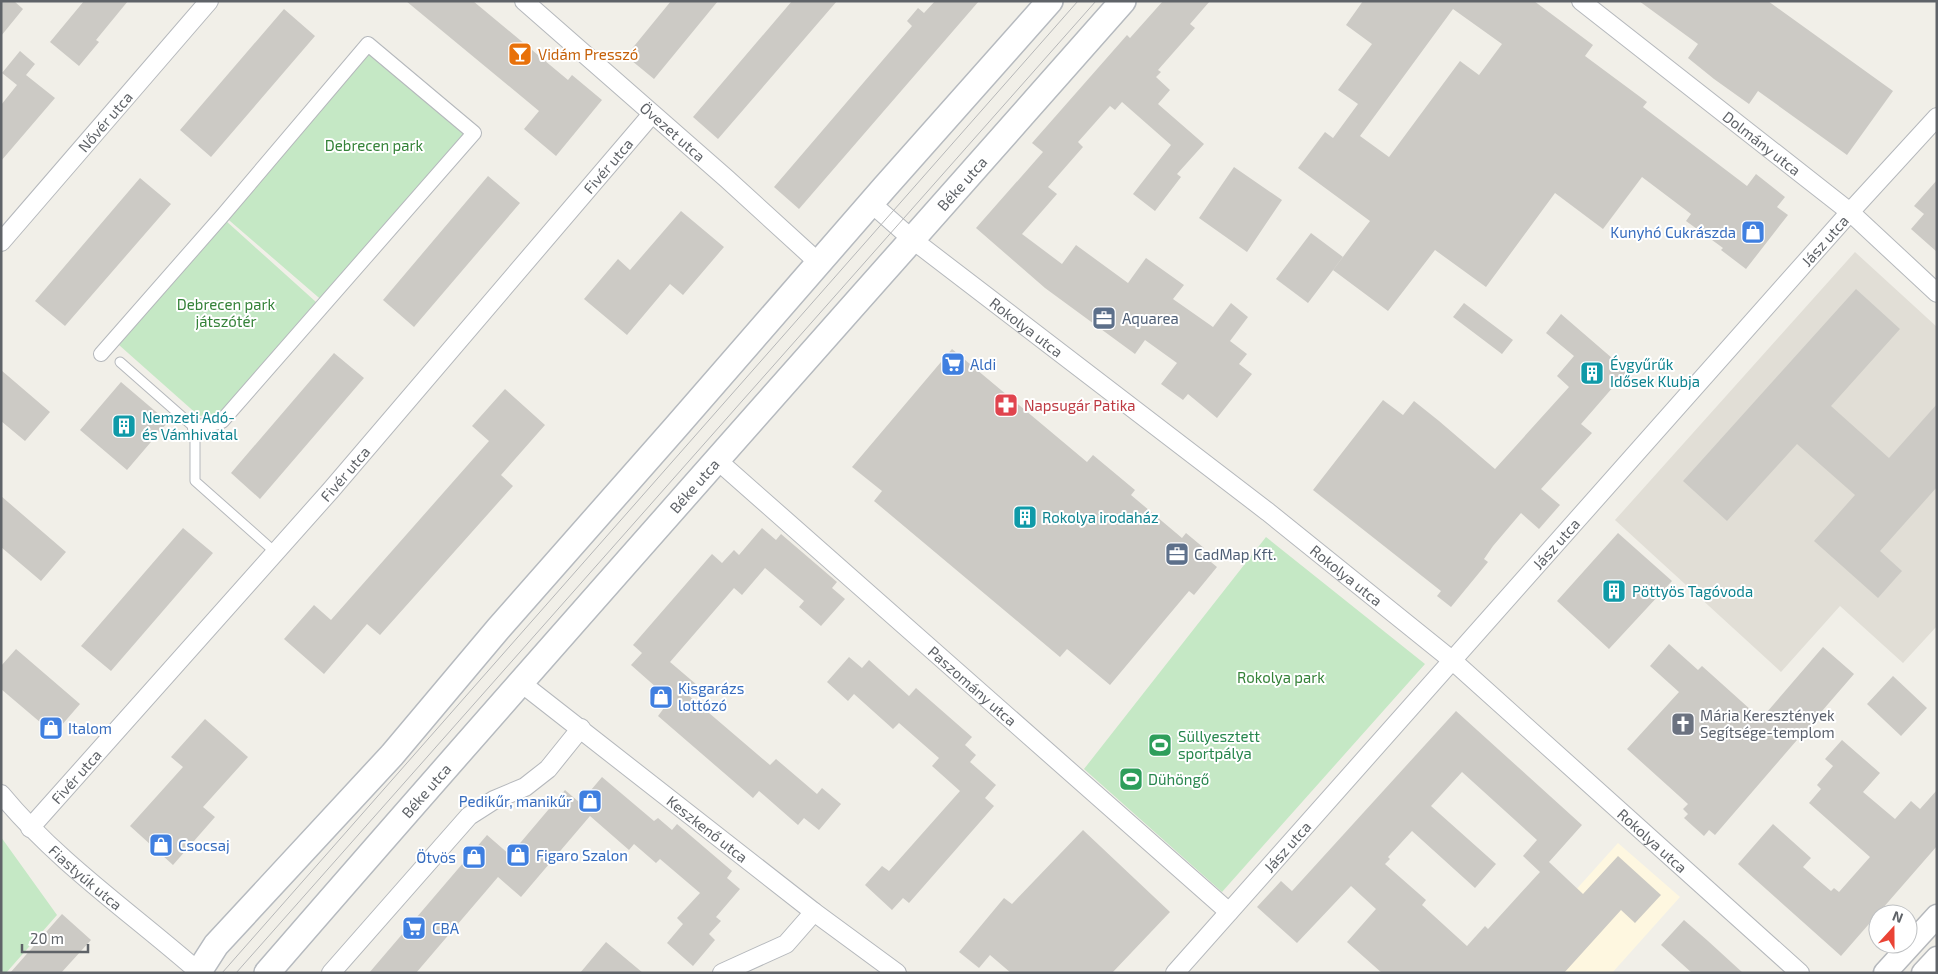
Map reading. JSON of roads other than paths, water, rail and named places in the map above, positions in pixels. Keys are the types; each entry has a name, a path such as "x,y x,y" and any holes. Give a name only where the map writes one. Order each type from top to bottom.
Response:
{"main road":[{"path":"199,972 216,945 392,755 498,629 870,203 1050,1"},
{"name":"Béke utca","path":"268,973 520,682 1123,1"}],"street":[{"name":"Nővér utca","path":"1,242 209,1"},
{"name":"Övezet utca","path":"524,1 819,263"},
{"name":"Dolmány utca","path":"1581,1 1850,212 1937,293"},
{"path":"100,354 368,44 474,133 222,421 195,428"},
{"name":"Fivér utca","path":"30,828 363,454 652,114"},
{"name":"Jász utca","path":"1175,973 1850,212 1937,117"},
{"name":"Rokolya utca","path":"870,203 913,240 1268,512 1452,661 1800,973"},
{"name":"Paszomány utca","path":"717,460 1229,912"},
{"name":"Keszkenő utca","path":"520,682 814,912 897,973"},
{"path":"331,973 469,816 494,800 525,787 548,769 581,728"},
{"name":"Fiastyúk utca","path":"1,794 30,828 86,878 199,972"},
{"path":"722,973 786,944 814,912"},
{"path":"1885,973 1937,916"},
{"path":"1923,973 1937,958"}],"lane":[{"path":"120,362 195,428 195,481 275,552"}],"tram line":[{"path":"222,973 1078,1"},
{"path":"236,973 1096,1"}],"place":[{"name":"Vidám Presszó","path":"520,54"},
{"name":"Kunyhó Cukrászda","path":"1753,232"},
{"name":"Aquarea","path":"1104,318"},
{"name":"Aldi","path":"953,364"},
{"name":"Évgyűrűk Idősek Klubja","path":"1592,373"},
{"name":"Napsugár Patika","path":"1006,405"},
{"name":"Nemzeti Adó- és Vámhivatal","path":"124,426"},
{"name":"Rokolya irodaház","path":"1025,517"},
{"name":"CadMap Kft.","path":"1177,554"},
{"name":"Pöttyös Tagóvoda","path":"1614,591"},
{"name":"Kisgarázs lottózó","path":"661,697"},
{"name":"Mária Keresztények Segítsége-templom","path":"1683,724"},
{"name":"Italom","path":"51,728"},
{"name":"Süllyesztett sportpálya","path":"1160,745"},
{"name":"Dühöngő","path":"1131,779"},
{"name":"Pedikűr, manikűr","path":"590,801"},
{"name":"Csocsaj","path":"161,845"},
{"name":"Figaro Szalon","path":"518,855"},
{"name":"Ötvös","path":"474,857"},
{"name":"CBA","path":"414,928"}],"park label":[{"name":"Debrecen park","path":"374,145"},
{"name":"Debrecen park játszótér","path":"226,312"},
{"name":"Rokolya park","path":"1281,677"}]}
